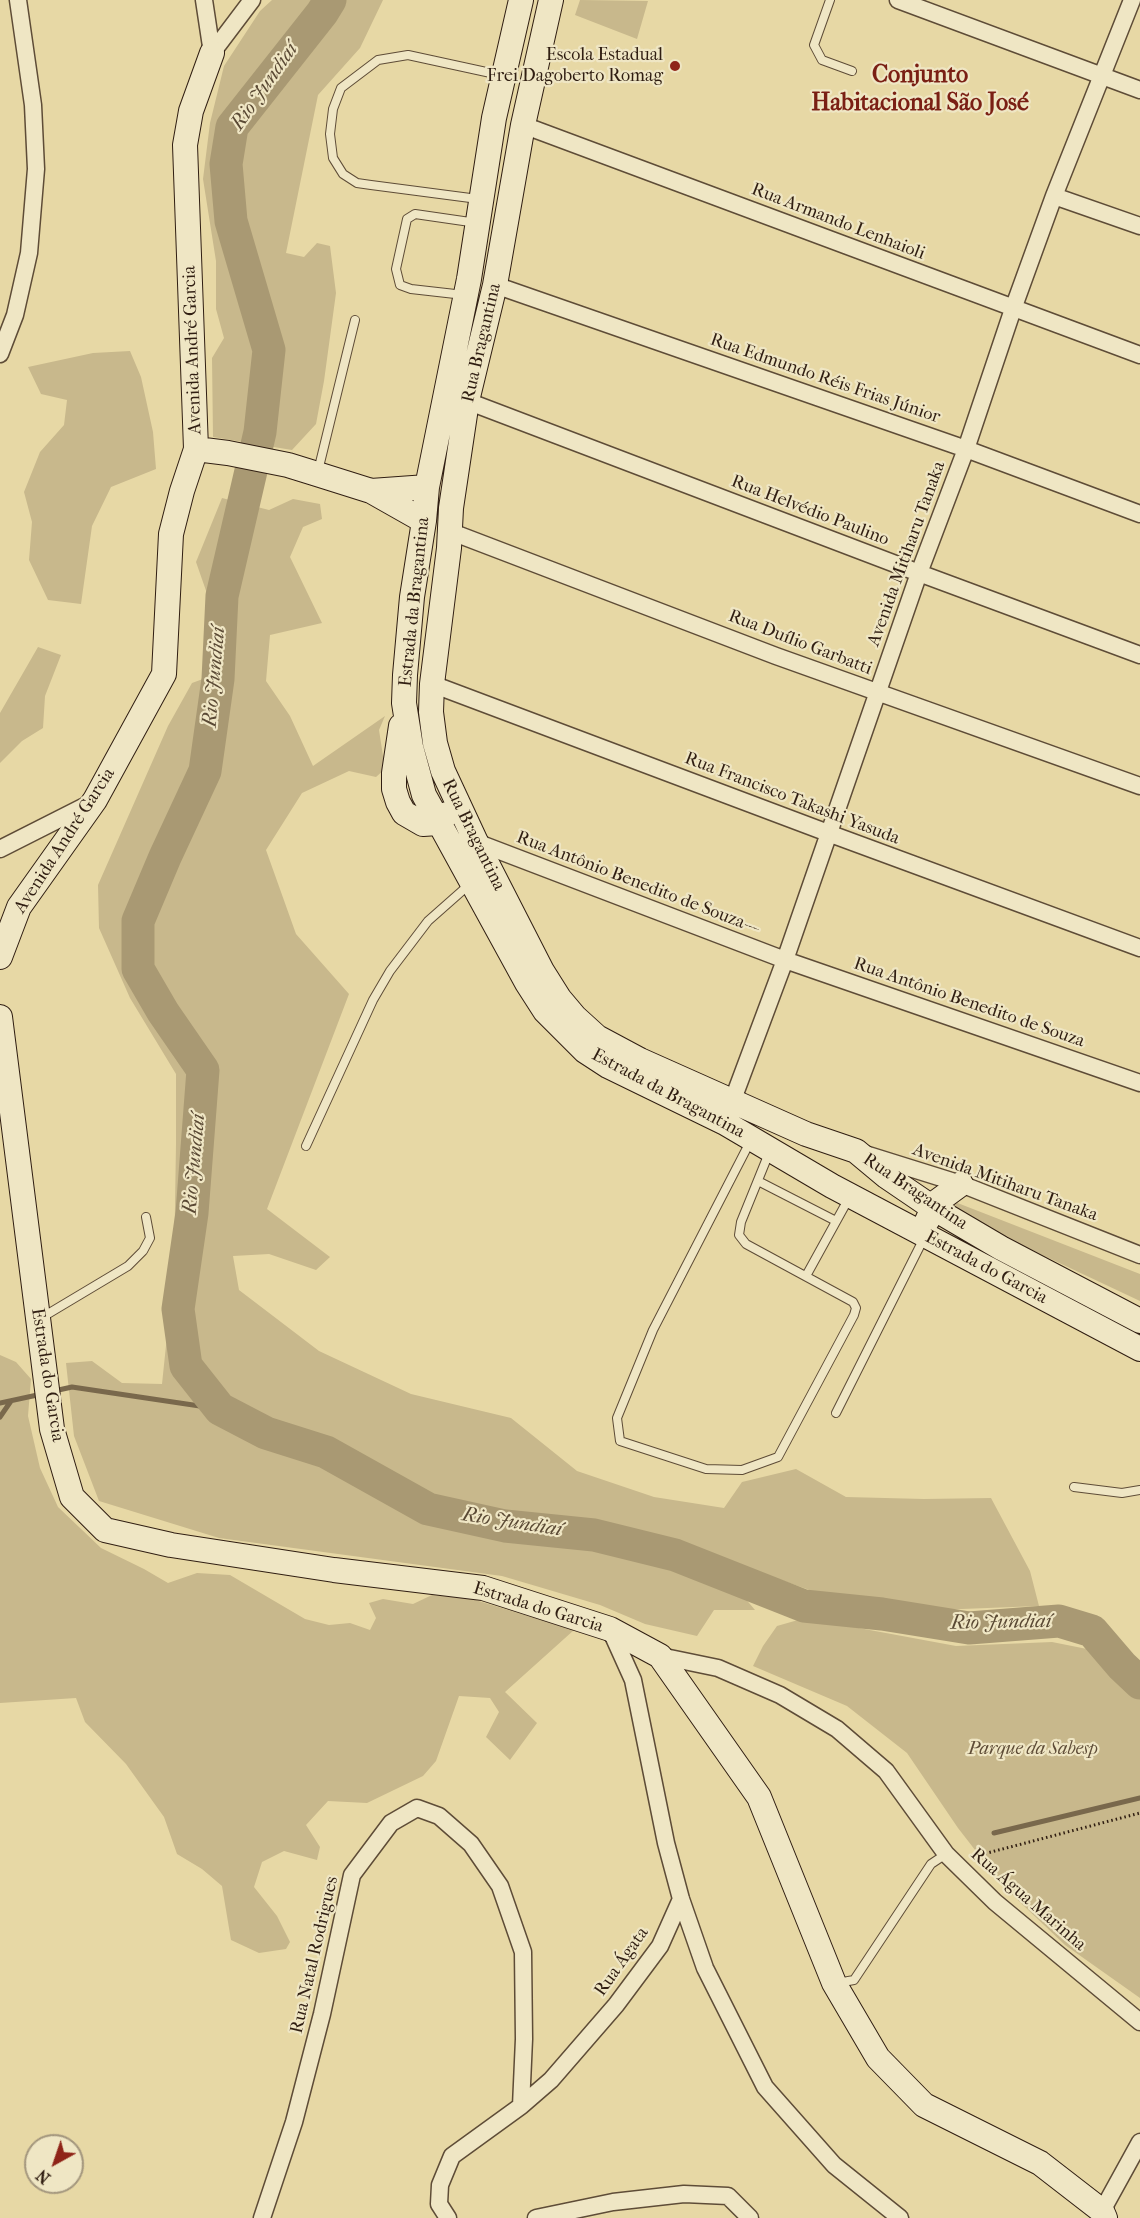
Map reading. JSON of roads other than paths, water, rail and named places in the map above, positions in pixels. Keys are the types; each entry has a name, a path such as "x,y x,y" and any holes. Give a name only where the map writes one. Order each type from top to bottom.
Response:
{"main road":[{"name":"Rua Bragantina","path":"426,504 466,295 494,118 521,0"},
{"name":"Rua Bragantina","path":"551,0 523,125 495,285 468,401 449,531 431,712 435,743 443,771 498,887 542,971 575,1017 597,1037 729,1112 856,1151 886,1176 933,1208 1001,1248 1140,1321"},
{"name":"Avenida André Garcia","path":"0,957 19,907 95,800 164,674 171,534 196,449 185,145 191,111 212,53"},
{"path":"196,449 288,465 371,491 426,504"},
{"path":"371,491 426,504"},
{"name":"Estrada da Bragantina","path":"426,504 411,597 405,675 404,703 416,769 424,795 438,823 527,983 545,1011 585,1051 608,1066 729,1112 761,1144 841,1191"},
{"path":"438,823 458,804"},
{"path":"471,883 485,881 498,887"},
{"name":"Estrada do Garcia","path":"0,1017 5,1100 52,1429 72,1497 105,1530 171,1545 483,1588 610,1629 660,1656 759,1797 834,1983 878,2058 924,2105 1040,2163 1104,2215"},
{"path":"841,1191 874,1185 886,1176"},
{"path":"925,1236 927,1221 933,1208 942,1197 961,1184"},
{"name":"Estrada do Garcia","path":"841,1191 1140,1349"}],"street":[{"path":"0,354 15,315 29,253 36,169 33,105 18,0"},
{"path":"204,0 212,53"},
{"name":"Avenida André Garcia","path":"212,53 252,0"},
{"path":"898,0 1140,90"},
{"name":"Avenida Mitiharu Tanaka","path":"729,1112 785,960 919,573 966,449 1013,309 1054,196 1132,0"},
{"name":"Rua Armando Lenhaioli","path":"523,125 1140,355"},
{"path":"1054,196 1140,226"},
{"name":"Rua Edmundo Réis Frias Júnior","path":"495,285 966,449 1140,513"},
{"name":"Rua Helvédio Paulino","path":"468,401 1140,655"},
{"name":"Rua Duílio Garbatti","path":"449,531 878,693 1140,786"},
{"name":"Rua Francisco Takashi Yasuda","path":"432,684 1140,948"},
{"path":"0,849 95,800"},
{"name":"Rua Antônio Benedito de Souza---","path":"476,842 785,960"},
{"name":"Rua Antônio Benedito de Souza","path":"785,960 1140,1083"},
{"name":"Avenida Mitiharu Tanaka","path":"856,1151 961,1184 1140,1255"},
{"path":"610,1629 633,1680 666,1843 681,1899 705,1968 765,2087 834,2165 900,2218"},
{"name":"Rua Água Marinha","path":"660,1656 718,1668 780,1695 837,1729 886,1771 946,1854 995,1902 1140,2022"},
{"name":"Rua Natal Rodrigues","path":"262,2218 294,2122 352,1875 391,1823 417,1808 439,1816 471,1844 500,1886 523,1952 524,2039 520,2106"},
{"name":"Rua Ágata","path":"448,2218 439,2204 440,2184 452,2156 551,2080 616,2005 660,1946 681,1899"},
{"name":"Estrada do Garcia","path":"1104,2215 1140,2142"},
{"path":"536,2218 613,2202 684,2194 728,2196 750,2218"}],"lane":[{"path":"830,0 814,45 822,60 852,70"},
{"path":"481,200 357,183 343,174 333,158 330,134 333,109 341,88 378,60 408,55 504,76"},
{"path":"466,295 405,287 400,285 396,269 406,219 415,214 478,223"},
{"path":"317,474 355,320"},
{"path":"306,1146 373,1000 390,972 428,921 471,883"},
{"path":"761,1144 758,1181 741,1222 739,1235 746,1244 853,1302 856,1308 778,1457 742,1470 706,1469 620,1441 617,1418 653,1330 761,1144"},
{"path":"758,1181 836,1221"},
{"path":"806,1276 836,1221 841,1191"},
{"path":"38,1320 128,1266 143,1251 150,1238 146,1217"},
{"path":"836,1413 925,1236"},
{"path":"1074,1487 1122,1493 1140,1490"},
{"path":"834,1983 854,1980 931,1864 946,1854"}],"waterway":[{"name":"Rio Jundiaí","path":"330,0 232,127 226,164 231,221 269,350 260,432 222,596 218,679 205,771 138,921 138,969 163,1012 203,1070 192,1213 178,1309 186,1366 220,1409 266,1433 326,1452 428,1509 505,1526 594,1535 675,1555 804,1606 882,1614 969,1628 1059,1621 1092,1631 1140,1683"},
{"path":"54,1391 72,1387 220,1409"},
{"path":"0,1403 42,1394"},
{"path":"0,1417 11,1401"},
{"path":"994,1833 1140,1798"}],"place":[{"name":"Escola Estadual Frei Dagoberto Romag","path":"675,66"}],"district":[{"name":"Conjunto Habitacional São José","path":"920,90"}],"park label":[{"name":"Parque da Sabesp","path":"1033,1750"}]}
